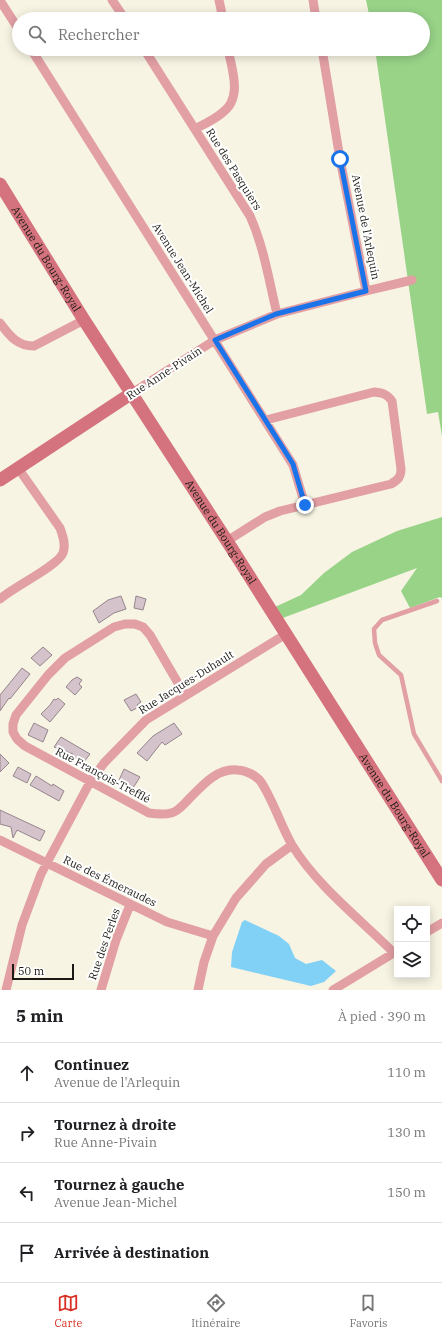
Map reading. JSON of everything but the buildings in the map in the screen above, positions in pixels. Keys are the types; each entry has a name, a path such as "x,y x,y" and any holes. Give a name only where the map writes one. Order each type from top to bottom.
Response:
{"street":[{"path":"112,0 120,12"},
{"path":"220,0 222,12"},
{"path":"313,0 315,12"},
{"path":"2,2 12,18"},
{"name":"Avenue Jean-Michel","path":"35,56 293,464 305,505"},
{"name":"Rue des Pasquiers","path":"148,56 250,216 258,233 276,314"},
{"path":"195,129 222,113 231,105 234,96 234,84 229,56"},
{"name":"Avenue de l'Arlequin","path":"323,56 340,159 366,291"},
{"name":"Avenue du Bourg-Royal","path":"0,184 84,320 227,541 442,880"},
{"name":"Rue Anne-Pivain","path":"0,480 215,340 276,314 412,280"},
{"path":"0,322 11,337 19,343 25,346 34,346 84,320"},
{"path":"227,541 265,517 280,511 391,484 401,476 392,401 383,392 374,392 266,420"},
{"path":"0,599 8,592 57,561 63,554 64,546 60,528 18,468"},
{"name":"Rue François-Trefflé","path":"185,695 150,635 143,627 135,624 125,624 114,627 65,658 48,675 16,715 13,724 13,732 17,739 25,746 149,813 172,813 180,808 204,783 214,775 225,771 236,770 248,772 260,781 292,845 317,879 331,894 394,950"},
{"name":"Rue Jacques-Duhault","path":"6,990 22,925 41,874 90,782 104,763 146,720 286,634"},
{"name":"Rue des Émeraudes","path":"0,840 167,922 212,936"},
{"path":"198,990 204,962 212,936 236,898 266,864 292,845"},
{"name":"Rue des Perles","path":"101,990 116,940 130,905"},
{"path":"430,930 442,923"},
{"path":"333,990 394,953"}],"lane":[{"path":"437,601 382,620 374,629 375,643 379,655 401,675 414,734 442,780"}],"green space":[{"path":"366,0 442,0 442,436 438,412 427,414 376,56 430,56 430,12 369,12"},
{"path":"442,517 442,598 440,597 410,608 401,591 417,568 280,619 275,607 301,595 324,573 352,552 397,531"}],"water":[{"path":"245,920 279,936 289,944 295,958 306,964 322,960 336,971 324,982 311,986 231,967 232,952 242,922"}],"route":[{"path":"305,505 293,464 215,340 276,314 366,291 340,159"}]}
